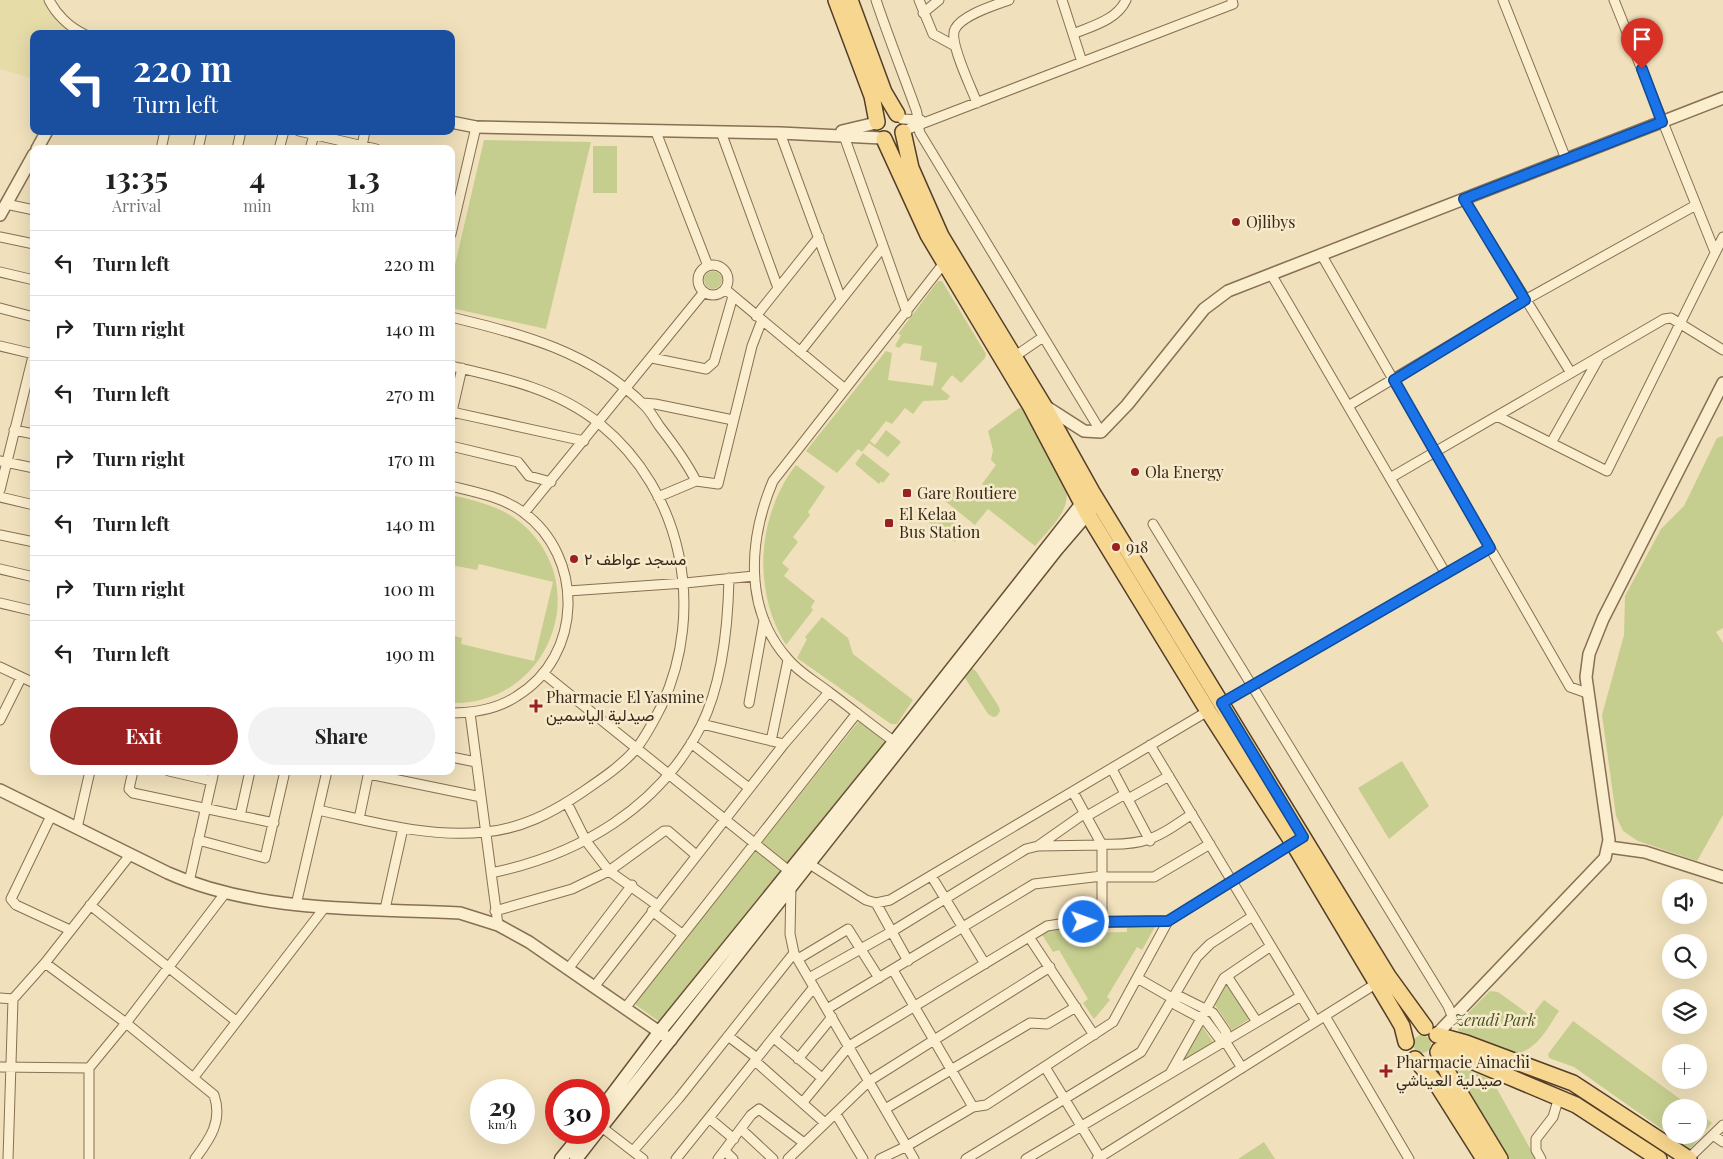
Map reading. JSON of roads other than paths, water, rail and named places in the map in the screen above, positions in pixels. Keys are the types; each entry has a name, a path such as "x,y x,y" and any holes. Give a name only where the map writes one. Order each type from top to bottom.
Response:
{"main road":[{"path":"836,0 878,94 906,124"},
{"path":"850,0 878,94 876,130 901,157 941,236 1009,360"},
{"path":"877,122 886,113 906,124"},
{"path":"883,139 896,139 906,124"},
{"path":"906,124 901,157 917,215 944,263 1038,406 1090,503 1208,711 1298,840 1402,1010 1402,1026 1408,1052 1436,1083 1484,1159"},
{"path":"1090,503 1222,703 1377,983 1402,1010 1464,1050 1511,1068 1579,1086 1688,1159"},
{"path":"610,1097 660,1031 805,860 1090,503"},
{"path":"610,1115 671,1040 788,878"},
{"path":"1406,1042 1414,1029 1432,1031 1440,1042 1439,1051 1450,1075 1500,1159"},
{"path":"1415,1059 1425,1061 1435,1056 1439,1051 1464,1050"},
{"path":"1511,1068 1576,1105 1659,1159"},
{"path":"1436,1083 1450,1075"},
{"path":"561,1159 573,1144"},
{"path":"576,1159 588,1144"}],"street":[{"path":"49,0 60,16 76,30"},
{"path":"876,0 899,68 916,108 906,124"},
{"path":"919,0 933,34 955,46"},
{"path":"923,13 939,0"},
{"path":"977,102 955,46 954,31 959,24 986,8 997,2 1009,0"},
{"path":"1062,0 1082,62"},
{"path":"1073,34 1113,16 1122,8 1126,0"},
{"path":"906,124 929,119 977,102 1233,2 1243,0"},
{"path":"1504,0 1566,159"},
{"path":"1614,0 1715,252"},
{"path":"1038,406 1084,431 1101,432 1122,411 1204,309 1228,291 1723,98"},
{"path":"820,134 877,122"},
{"path":"455,123 476,127 820,134 883,139"},
{"path":"906,124 1043,337 1101,432"},
{"path":"455,217 476,127"},
{"path":"656,132 708,266"},
{"path":"721,132 778,288"},
{"path":"780,133 841,298"},
{"path":"318,135 358,145"},
{"path":"844,136 907,313"},
{"path":"0,215 30,161"},
{"path":"1464,199 1571,373"},
{"path":"6,204 30,209"},
{"path":"1348,406 1525,300 1696,205"},
{"path":"0,236 30,243"},
{"path":"658,497 696,481 718,484 759,318 778,288 819,237"},
{"path":"1497,416 1607,471 1723,237"},
{"path":"800,352 883,247"},
{"path":"1322,254 1570,688 1587,694"},
{"path":"898,745 788,660 774,640 764,620 754,576 755,543 758,524 773,481 844,389 907,313 944,263"},
{"path":"708,266 717,266 725,271 728,280 725,289 713,295 704,292 699,285 699,276 708,266"},
{"path":"0,272 30,279"},
{"path":"1272,274 1446,574"},
{"path":"725,289 844,389"},
{"path":"524,512 599,424 704,292"},
{"path":"652,358 706,369 710,368 714,362 733,296"},
{"path":"0,308 30,316"},
{"path":"455,318 550,345 581,358 610,376 642,403 685,458 696,481"},
{"path":"1390,478 1664,319 1671,318 1723,350"},
{"path":"1009,360 1043,337"},
{"path":"0,346 30,352"},
{"path":"1551,443 1600,356"},
{"path":"318,810 403,828 439,833 486,832 516,826 548,814 610,773 636,749 654,721 668,690 680,654 686,615 685,583 676,542 658,497 644,474 627,452 599,424 538,388 504,377 455,367"},
{"path":"455,400 462,368"},
{"path":"1432,1031 1453,1018 1601,863 1609,847 1587,694 1586,665 1595,637 1723,383"},
{"path":"0,490 3,462 29,390"},
{"path":"642,403 734,420"},
{"path":"455,415 584,441"},
{"path":"14,430 30,433"},
{"path":"455,447 518,462 529,476 551,482"},
{"path":"3,462 30,467"},
{"path":"455,487 498,498 524,512 540,527 552,543 560,558 568,591 566,629 560,646 543,674 517,696 502,704 470,713 455,713"},
{"path":"0,497 30,504"},
{"path":"1152,524 1448,1006 1453,1018"},
{"path":"0,535 30,541"},
{"path":"1222,703 1490,548"},
{"path":"0,569 30,576"},
{"path":"568,591 754,576"},
{"path":"491,873 549,858 586,840 616,822 643,802 669,775 702,724 725,644 729,578"},
{"path":"0,603 30,610"},
{"path":"749,703 764,620"},
{"path":"771,741 788,660"},
{"path":"0,668 30,681"},
{"path":"543,674 754,843 788,878 790,934 796,956 914,1159"},
{"path":"0,720 3,705 21,678"},
{"path":"594,987 784,744 829,692"},
{"path":"805,860 866,900 876,903 890,900 932,877 1208,711"},
{"path":"470,713 498,925"},
{"path":"626,1007 857,713"},
{"path":"702,724 784,744"},
{"path":"691,743 749,788"},
{"path":"1150,745 1316,1021"},
{"path":"455,758 476,762"},
{"path":"1112,768 1150,840"},
{"path":"77,828 89,775"},
{"path":"132,775 129,789 133,794 274,823"},
{"path":"240,816 249,775"},
{"path":"198,840 265,858 284,775"},
{"path":"296,905 326,775"},
{"path":"359,819 369,775"},
{"path":"378,775 481,797"},
{"path":"188,882 213,776"},
{"path":"1038,846 1086,815 1169,776"},
{"path":"0,790 188,882 226,892 296,905 460,913 498,925 529,942 626,1007 671,1040"},
{"path":"1073,792 1101,844 1102,922"},
{"path":"567,803 586,840 609,871 632,886 682,934"},
{"path":"809,978 861,950 1026,849 1038,846 1129,844 1150,840 1192,814"},
{"path":"50,816 11,899 16,905 70,930"},
{"path":"385,909 403,828"},
{"path":"496,911 551,897 609,871 664,831 668,831 696,855"},
{"path":"880,1159 907,1146 973,1106 986,1105 1113,1022 1168,921 1298,840"},
{"path":"798,1059 829,1013 879,978 963,929 1034,884 1102,877 1154,877 1210,844"},
{"path":"1609,847 1645,852 1723,877"},
{"path":"8,1159 4,1141 4,1067 12,999 44,963 130,855"},
{"path":"932,877 985,964"},
{"path":"568,969 632,886"},
{"path":"89,1159 89,1068 126,1023 226,892"},
{"path":"876,903 908,961"},
{"path":"90,905 236,1021"},
{"path":"194,1077 325,907"},
{"path":"966,1159 1140,1052 1194,961 1203,950 1253,916"},
{"path":"803,1102 849,1046 1047,926 1102,922 1168,921"},
{"path":"633,1151 796,956 848,929 879,978"},
{"path":"1029,937 1094,1035"},
{"path":"1170,1074 1203,1014 1227,976 1271,946"},
{"path":"44,963 126,1023 214,1095 216,1120 211,1138 195,1159"},
{"path":"788,1159 869,1081 1050,968"},
{"path":"893,970 973,1106"},
{"path":"1227,976 1258,1022"},
{"path":"1138,979 1172,998 1181,997 1203,1014 1213,1013 1226,1032 1225,1041 1242,1068"},
{"path":"1045,1067 1099,1158 1377,983"},
{"path":"676,1159 814,987"},
{"path":"1026,1159 1301,996"},
{"path":"0,998 12,999"},
{"path":"886,1109 1030,1023 1047,1024 1076,1007"},
{"path":"1325,1016 1409,1159"},
{"path":"728,1036 825,1123"},
{"path":"774,1038 822,1078"},
{"path":"4,1067 89,1068"},
{"path":"1541,1159 1535,1144 1536,1139 1553,1117 1559,1097"},
{"path":"718,1159 742,1130 751,1115 761,1109 804,1143"},
{"path":"836,1114 863,1159"},
{"path":"709,1118 734,1139"},
{"path":"1688,1159 1723,1125"},
{"path":"742,1130 773,1159"},
{"path":"1713,1135 1723,1142"},
{"path":"610,1136 643,1159"},
{"path":"725,1151 734,1159"}],"place":[{"name":"Ojlibys","path":"1236,222"},
{"name":"Ola Energy","path":"1135,472"},
{"name":"Gare Routiere","path":"907,493"},
{"name":"El Kelaa Bus Station","path":"889,523"},
{"name":"918","path":"1116,547"},
{"name":"مسجد عواطف ٢","path":"574,559"},
{"name":"Pharmacie El Yasmine صيدلية الياسمين","path":"536,706"},
{"name":"Pharmacie Ainachi صيدلية العيناشي","path":"1386,1071"}],"park label":[{"name":"Zeradi Park","path":"1495,1020"}]}
